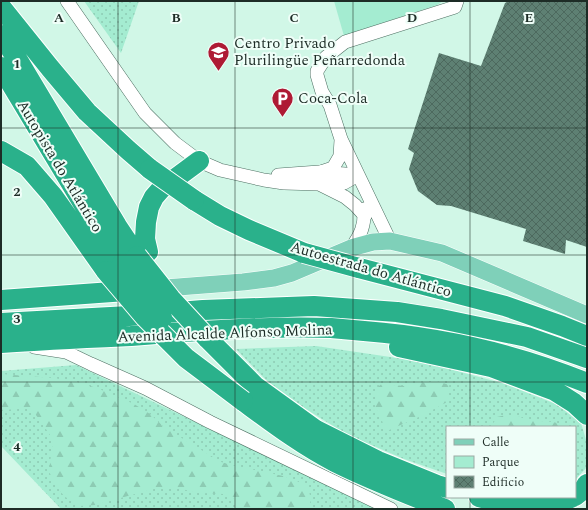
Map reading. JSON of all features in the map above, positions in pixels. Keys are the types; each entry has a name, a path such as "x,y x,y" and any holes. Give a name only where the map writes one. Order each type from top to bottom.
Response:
{"highway":[{"name":"Autoestrada do Atlántico","path":"1,7 87,112 150,169 194,200 220,216 304,253 505,306 587,336"},
{"path":"1,35 16,57 117,226 128,260 158,313 243,401 286,432 334,461 386,485 446,509"},
{"name":"Autopista do Atlántico","path":"1,68 102,236 128,260"},
{"path":"1,151 27,166 53,196 171,299 255,386 316,430 378,461 437,486 446,488"},
{"path":"128,260 145,239 146,222 154,197 161,189 199,161"},
{"path":"1,286 126,291"},
{"path":"1,300 126,291"},
{"name":"Avenida Alcalde Alfonso Molina","path":"1,322 129,316 202,310 314,306 397,312 441,319 527,337 587,358"},
{"name":"Avenida Alcalde Alfonso Molina","path":"5,343 280,328 332,328 382,332 433,339 493,352 558,371 587,383"},
{"path":"332,328 383,343 491,367 555,391 574,403 587,415"},
{"path":"576,495 584,489 587,484"},
{"path":"483,498 522,506 547,506 558,504 571,498"}],"main road":[{"path":"126,291 243,282 274,278 292,273 351,248 373,242 390,241 442,253 587,315"}],"street":[{"path":"67,1 145,113 175,143 199,161 220,170 243,175 279,175 319,178 358,175"},
{"path":"390,241 341,139 330,105 322,92 317,71 326,56 345,42 455,7 457,1"},
{"path":"319,178 333,168 340,156 341,139"},
{"path":"351,248 362,231 365,216 364,203 358,175"},
{"path":"319,178 355,205 365,216"},
{"path":"5,343 66,352 145,388 210,422 391,509"}],"green space":[{"path":"84,1 139,1 121,53"},
{"path":"334,1 443,1 437,5 344,36"},
{"path":"316,346 424,362 505,384 556,404 581,423 587,443 587,467 576,479 576,426 446,426 446,474 404,459 348,435 304,408 267,381 236,349"},
{"path":"76,365 377,509 61,509 1,446 1,371"},
{"path":"1,374 73,381 97,388 134,404 150,414 162,425 180,437 221,462 283,476 308,487 311,500 308,509 237,509 234,499 223,494 157,488 95,505 79,506 64,496 54,483 49,471 53,439 31,408 1,409"},
{"path":"437,381 449,385 449,401 421,416 387,431 375,407 375,389 383,383 404,386"},
{"path":"506,415 517,416 528,420 553,422 566,426 492,426 497,417"}],"building":[{"path":"509,1 587,1 587,247 566,240 565,254 523,241 526,229 451,206 437,205 418,191 409,169 414,153 408,149 439,53 481,66 505,3"}],"place":[{"name":"Centro Privado Plurilingüe Peñarredonda","path":"218,72"},
{"name":"Coca-Cola","path":"283,118"}]}
